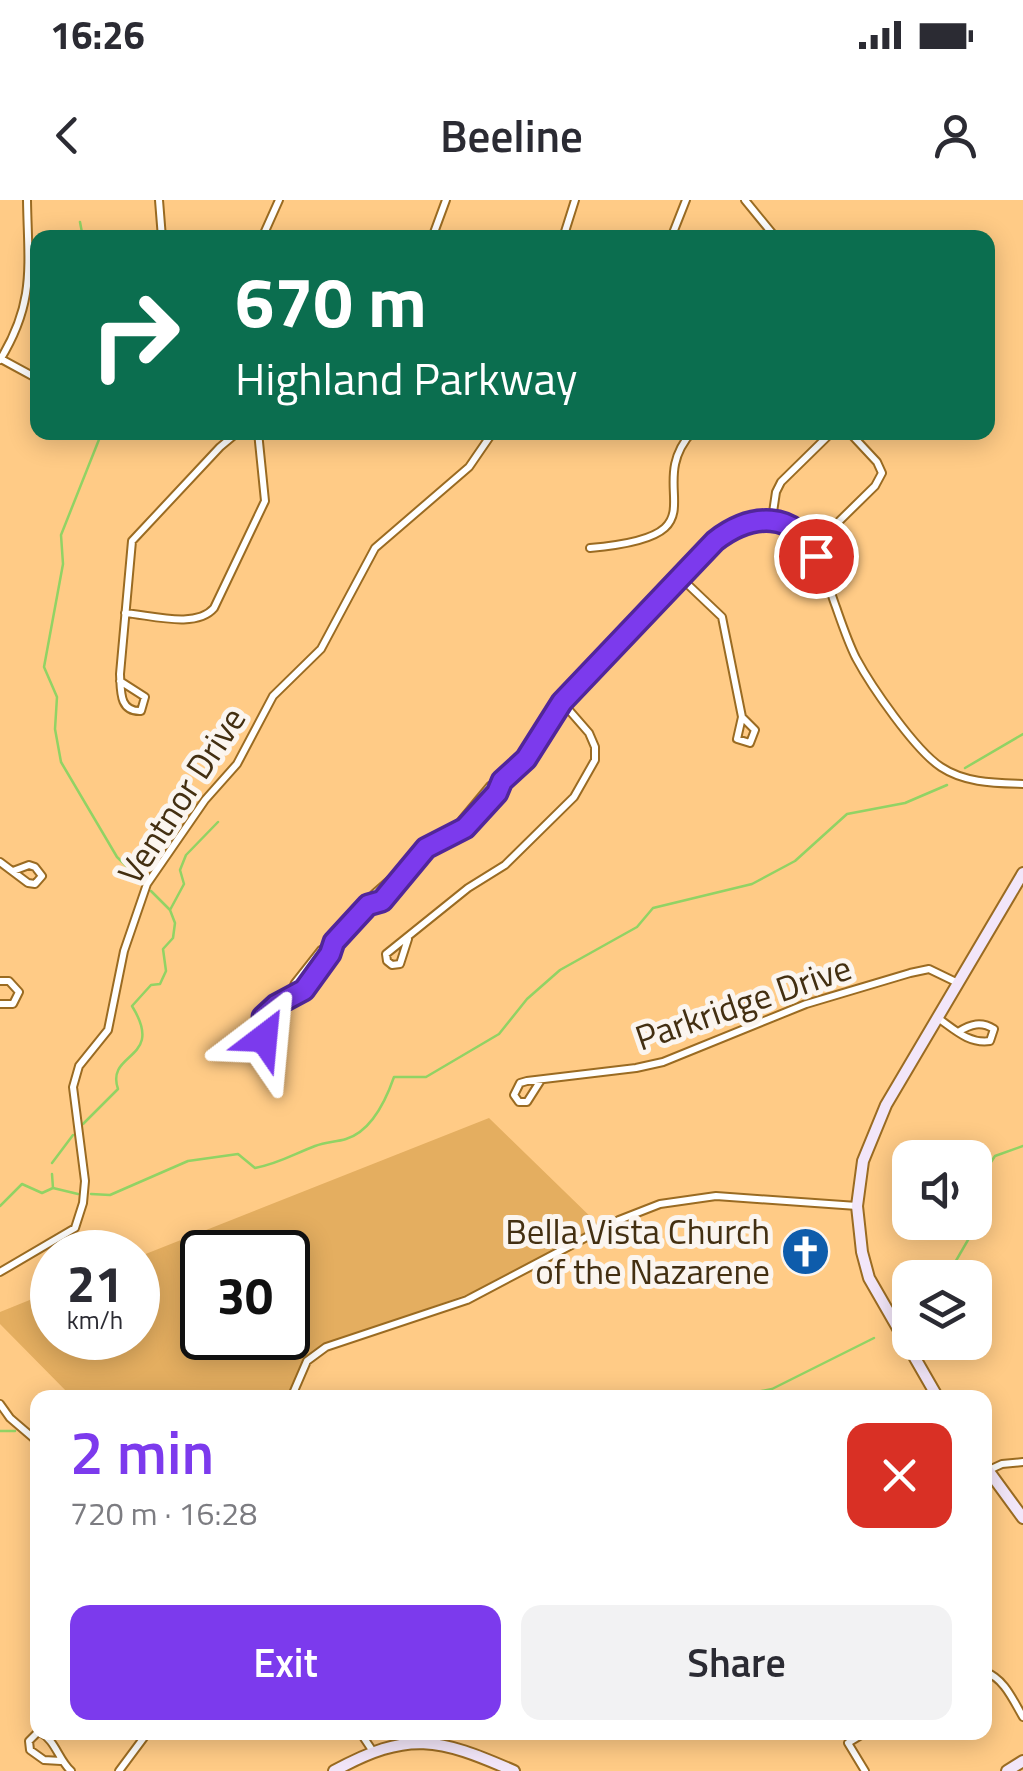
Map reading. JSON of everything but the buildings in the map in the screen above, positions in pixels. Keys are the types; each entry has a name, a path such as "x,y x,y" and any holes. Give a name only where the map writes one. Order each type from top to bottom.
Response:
{"main road":[{"path":"933,1390 869,1278 857,1206 863,1161 874,1130 1023,873"},
{"path":"992,1476 1023,1518"},
{"path":"334,1771 372,1750 417,1742 443,1744 514,1771"},
{"path":"1007,1771 1023,1760"}],"street":[{"path":"27,200 27,301 19,327 0,360 30,375"},
{"path":"159,200 161,230"},
{"path":"266,230 279,200"},
{"path":"435,230 446,200"},
{"path":"565,230 574,200"},
{"path":"674,230 686,200"},
{"path":"745,200 769,230"},
{"path":"120,681 145,697 141,711 125,706 120,681 132,541 228,440"},
{"path":"125,613 194,619 206,617 214,608 265,501 259,440"},
{"name":"Ventnor Drive","path":"0,1272 75,1228 80,1216 85,1181 72,1086 80,1066 108,1030 124,951 148,884 204,800 237,764 273,696 321,649 376,548 469,468 488,440"},
{"path":"590,548 635,543 671,523 677,458 687,440"},
{"path":"772,519 781,482 824,440"},
{"path":"810,544 820,540 875,486 882,473 878,462 857,440"},
{"path":"263,1017 290,996 294,983 321,950 334,942 398,870 426,848 465,828 497,793 502,781 526,759 562,702 724,534 745,524 772,519 788,524 810,544 854,654 919,747 941,768 980,782 1023,784"},
{"path":"682,578 722,618 742,717"},
{"path":"408,939 468,888 505,864 574,797 595,760 595,747 589,733 562,702"},
{"path":"0,862 13,871"},
{"name":"Parkridge Drive","path":"541,1080 528,1102 519,1102 514,1096 520,1083 663,1062 806,1004 910,973 930,969 958,983"},
{"path":"0,982 8,981 19,992 13,1004 0,1004"},
{"path":"937,1018 958,1032 978,1043 990,1041 994,1035 994,1029 985,1024 958,1032"},
{"path":"294,1390 307,1361 326,1347 467,1300 618,1220 660,1204 716,1196 857,1206"},
{"path":"0,1404 30,1435"},
{"path":"992,1466 1023,1462"},
{"path":"992,1673 1023,1717"},
{"path":"30,1739 30,1750 44,1760 61,1761"},
{"path":"50,1740 61,1761 72,1771"},
{"path":"119,1771 142,1740"},
{"path":"365,1740 372,1750"},
{"path":"853,1740 848,1743 865,1771"}],"shaded area":[{"path":"489,1118 600,1226 490,1286 321,1347 310,1357 310,1230 206,1230"},
{"path":"180,1240 180,1360 307,1360 300,1366 291,1390 65,1390 36,1360 160,1360 160,1248"},
{"path":"30,1300 30,1354 0,1324 0,1312"}],"waterway":[{"path":"80,222 82,230"},
{"path":"99,440 61,535 63,564 44,667 57,697 55,729 61,762 117,857 142,881"},
{"path":"965,768 1023,734"},
{"path":"91,1194 110,1195 188,1161 238,1154 255,1168 355,1135 377,1114 394,1077 426,1077 499,1034 527,999 560,970 637,927 653,908 752,884 795,861 847,814 905,803 947,785"},
{"path":"83,1124 118,1089 119,1068 139,1046 141,1024 132,1006 151,985 160,984 166,971 163,949 173,938 175,923 170,910 184,884 180,870 186,855 218,822"},
{"path":"151,891 170,910"},
{"path":"52,1163 73,1135"},
{"path":"992,1160 1023,1146"},
{"path":"52,1174 53,1188"},
{"path":"0,1206 22,1184 42,1193 53,1188 78,1194"},
{"path":"956,1260 968,1240"},
{"path":"767,1390 874,1338"},
{"path":"0,1431 15,1431"}],"place":[{"name":"Bella Vista Church of the Nazarene","path":"805,1251"}],"route":[{"path":"264,1038 263,1017 304,990 334,942 368,905 382,901 406,877 412,862 426,848 465,828 497,793 502,781 526,759 562,702 715,541 745,524 772,519 804,535 816,556"}]}
